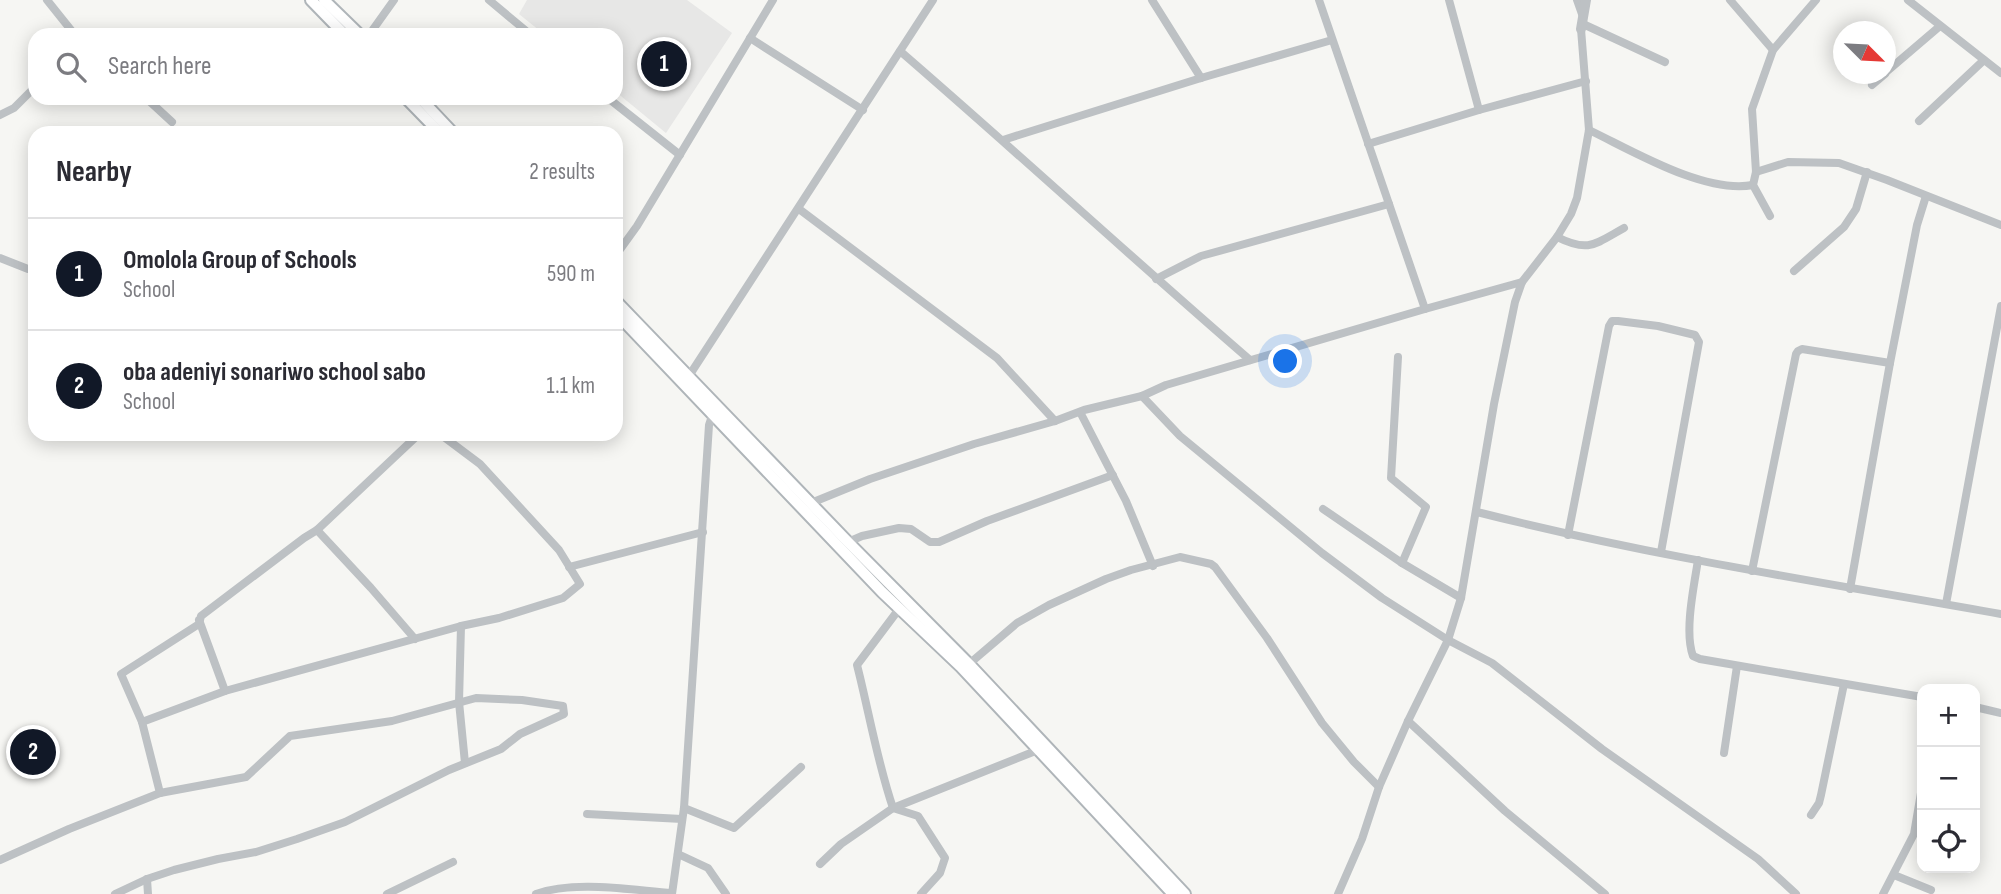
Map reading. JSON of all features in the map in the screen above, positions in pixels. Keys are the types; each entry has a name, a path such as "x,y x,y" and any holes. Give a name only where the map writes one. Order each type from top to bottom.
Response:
{"main road":[{"path":"311,0 338,28"},
{"path":"324,0 353,28"},
{"path":"413,105 433,126"},
{"path":"427,105 446,126"},
{"path":"623,309 712,415 899,608 961,667 1167,889 1185,894"},
{"path":"623,320 811,503 969,664 1167,889"}],"street":[{"path":"47,0 69,28"},
{"path":"374,28 394,0"},
{"path":"489,0 523,28"},
{"path":"623,245 773,0"},
{"path":"686,381 933,0"},
{"path":"1152,0 1201,78"},
{"path":"1319,0 1425,309"},
{"path":"1449,0 1479,110"},
{"path":"1338,894 1362,839 1379,787 1448,640 1461,598 1494,404 1510,323 1522,282 1556,237 1571,214 1577,198 1589,130 1582,24 1577,0"},
{"path":"1582,24 1586,0"},
{"path":"1730,0 1773,50"},
{"path":"1770,216 1753,186 1756,172 1752,109 1773,50 1816,0"},
{"path":"1908,0 2001,72"},
{"path":"1582,24 1665,62"},
{"path":"1896,64 1940,26"},
{"path":"750,38 863,110"},
{"path":"1003,140 1332,40"},
{"path":"900,51 1250,360"},
{"path":"1919,121 1984,60"},
{"path":"1368,144 1586,81"},
{"path":"0,115 14,108 28,94"},
{"path":"154,105 172,122"},
{"path":"617,105 680,155"},
{"path":"1589,130 1679,173 1733,188 1753,186"},
{"path":"1756,172 1788,162 1839,163 2001,225"},
{"path":"1794,271 1844,227 1856,209 1867,172"},
{"path":"1850,589 1890,363 1917,225 1926,195"},
{"path":"1156,279 1201,256 1389,204"},
{"path":"799,209 997,358 1055,421"},
{"path":"1556,237 1572,245 1584,246 1594,244 1624,228"},
{"path":"0,258 28,269"},
{"path":"811,503 870,479 964,447 1142,396 1250,360 1522,282"},
{"path":"1946,604 2001,306"},
{"path":"1568,535 1609,326 1612,321 1658,326 1695,335 1699,342 1661,552"},
{"path":"1752,570 1798,351 1802,349 1890,363"},
{"path":"1398,357 1391,478 1426,507 1402,563"},
{"path":"1142,396 1180,436 1322,553 1382,598 1448,640 1492,663 1602,749 1758,859 1796,894"},
{"path":"1080,412 1113,475 1153,566"},
{"path":"536,894 572,887 672,893 684,808 709,425 712,415"},
{"path":"160,793 142,722 121,674 199,624 201,616 211,608 317,530 412,441"},
{"path":"142,722 225,691 461,625 499,618 563,598 580,584 559,550 480,464 449,441"},
{"path":"848,542 899,528 911,529 930,542 939,542 987,521 1113,475"},
{"path":"1323,509 1402,563 1461,598"},
{"path":"1477,512 1568,535 1850,589 2001,614"},
{"path":"317,530 415,639"},
{"path":"569,567 703,532"},
{"path":"969,664 1017,624 1049,605 1106,579 1180,557 1204,562 1215,567 1267,638 1322,723 1353,762 1379,787"},
{"path":"1698,560 1690,609 1690,650 1693,656 1917,696"},
{"path":"893,808 857,665 899,608"},
{"path":"199,620 225,691"},
{"path":"461,625 459,702 465,763"},
{"path":"1724,753 1737,666"},
{"path":"1811,815 1819,803 1844,684"},
{"path":"0,860 160,793 246,777 290,736 392,721 476,698 522,700 563,706 564,714 520,734 501,750 465,763 345,822 256,852 148,878 115,894"},
{"path":"1980,708 2001,713"},
{"path":"1408,721 1505,811 1605,894"},
{"path":"820,864 841,844 893,808 1038,750"},
{"path":"684,808 734,828 802,767"},
{"path":"893,808 918,816 945,858 940,873 921,894"},
{"path":"1884,894 1914,834 1918,810"},
{"path":"587,814 682,819"},
{"path":"678,854 708,868 726,894"},
{"path":"387,894 453,862"},
{"path":"1895,875 1931,890"},
{"path":"148,878 148,894"}],"shaded area":[{"path":"527,0 687,0 732,33 666,133 623,98 623,28 536,28 519,14"}],"place":[{"name":"Omolola Group of Schools","path":"664,64"},
{"name":"oba adeniyi sonariwo school sabo","path":"33,752"}]}
